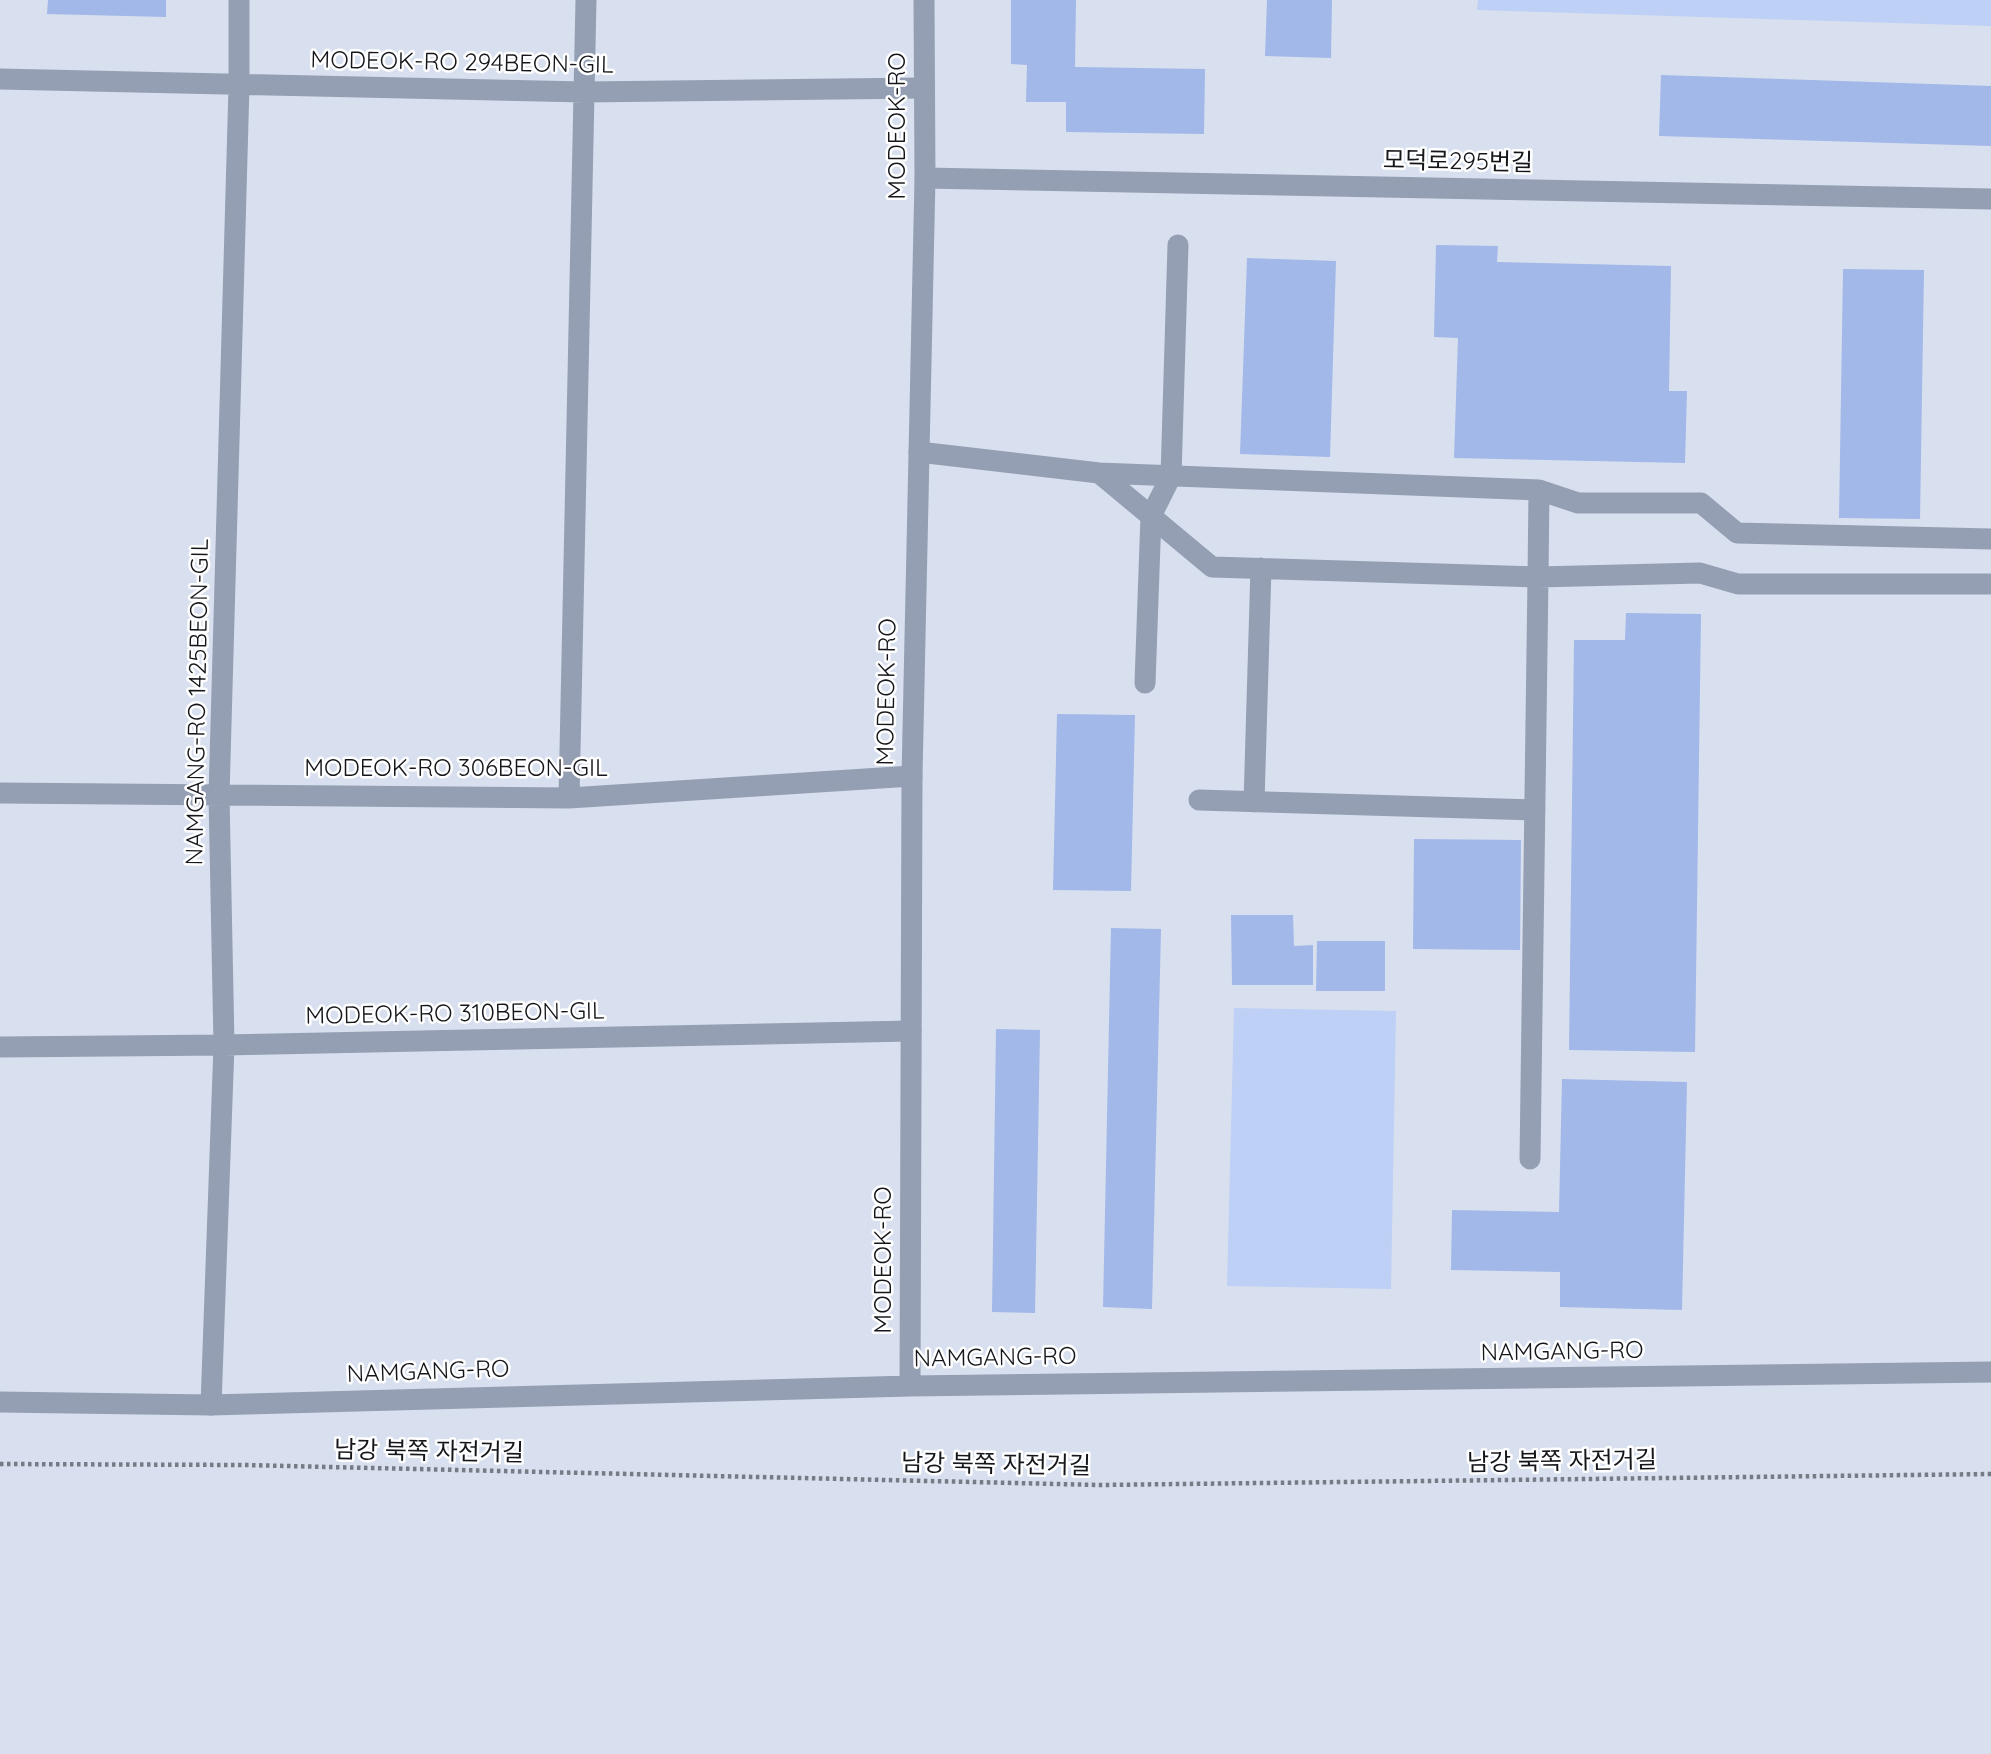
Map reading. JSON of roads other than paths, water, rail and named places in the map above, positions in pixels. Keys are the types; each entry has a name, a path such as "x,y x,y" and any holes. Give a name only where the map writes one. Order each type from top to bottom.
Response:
{"street":[{"name":"NAMGANG-RO 1425BEON-GIL","path":"211,1405 224,1045 219,795 239,86 239,0"},
{"path":"569,799 586,0"},
{"name":"MODEOK-RO","path":"910,1386 912,776 925,178 924,0"},
{"name":"MODEOK-RO 294BEON-GIL","path":"0,79 584,92 923,88"},
{"name":"모덕로295번길","path":"925,178 1991,199"},
{"path":"1145,683 1151,516 1171,476 1178,245"},
{"path":"919,452 1099,473 1539,490 1578,503 1701,503 1737,533 1991,539"},
{"path":"1099,473 1212,567 1538,577 1700,573 1738,584 1991,584"},
{"path":"1530,1160 1539,490"},
{"path":"1254,802 1261,568"},
{"name":"MODEOK-RO 306BEON-GIL","path":"0,793 569,799 912,776"},
{"path":"1199,800 1535,810"},
{"name":"MODEOK-RO 310BEON-GIL","path":"0,1047 911,1031"},
{"name":"NAMGANG-RO","path":"0,1402 211,1405 910,1386 1991,1372"}]}
